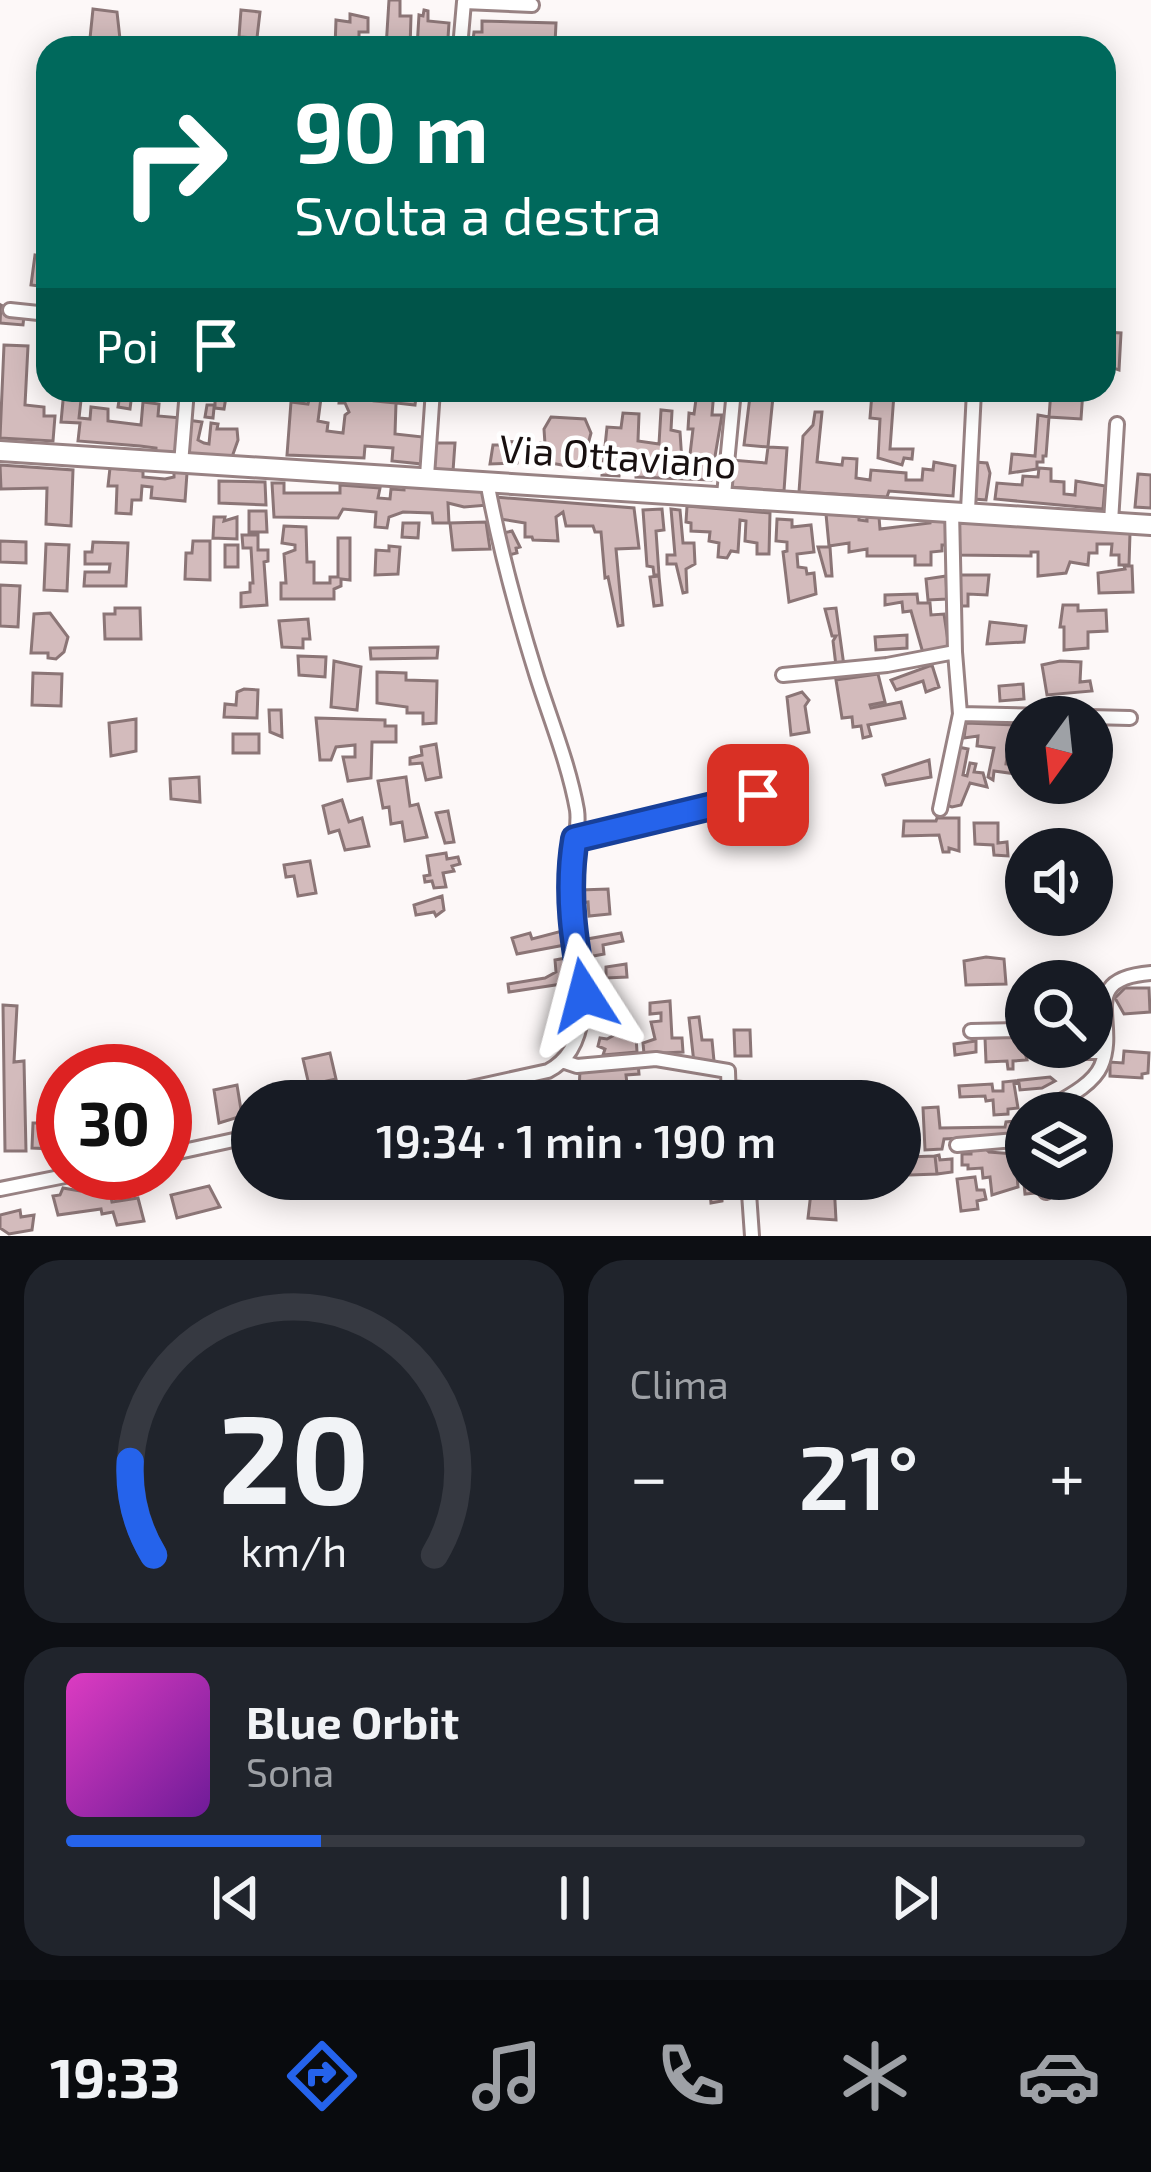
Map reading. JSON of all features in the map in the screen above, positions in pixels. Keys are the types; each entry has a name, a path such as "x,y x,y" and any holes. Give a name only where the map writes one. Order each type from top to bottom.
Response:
{"main road":[{"name":"Via Ottaviano","path":"0,451 1151,525"}],"street":[{"path":"461,36 464,2 532,5"},
{"path":"10,310 36,313"},
{"path":"181,464 186,402"},
{"path":"427,476 432,402"},
{"path":"724,494 733,402"},
{"path":"940,809 960,714 955,652 960,510 973,402"},
{"path":"1111,522 1117,424"},
{"path":"486,479 527,646 578,817 570,869 572,923 584,995 577,1038 565,1062 507,1080"},
{"path":"784,675 887,665 955,652"},
{"path":"960,714 1130,718"},
{"path":"575,839 758,795"},
{"path":"1113,986 1119,978 1151,973"},
{"path":"971,1031 1005,1030"},
{"path":"565,1062 577,1066 656,1059 728,1071 728,1080"},
{"path":"1073,1092 1101,1068"},
{"path":"192,1149 231,1141"},
{"path":"957,1145 1005,1141"},
{"path":"0,1190 36,1182"},
{"path":"749,1200 752,1236"}],"building":[{"path":"389,0 400,0 400,16 411,16 410,36 387,36"},
{"path":"93,9 117,12 120,36 90,36"},
{"path":"241,10 260,12 257,36 239,36"},
{"path":"428,11 428,21 449,23 448,36 418,36 419,15"},
{"path":"350,14 368,18 368,32 335,36 336,20 350,22"},
{"path":"482,21 556,23 555,36 474,36 482,32"},
{"path":"35,255 36,286 31,285"},
{"path":"1,305 24,316 23,325 0,323"},
{"path":"1116,333 1121,333 1116,369"},
{"path":"4,345 28,346 25,405 44,407 44,416 55,416 53,441 0,438"},
{"path":"63,402 81,402 79,418 90,419 91,407 108,409 108,421 141,425 143,402 159,404 158,416 182,418 179,455 156,454 156,448 78,441 80,423 61,422"},
{"path":"225,402 224,409 214,408 213,418 205,417 207,405"},
{"path":"291,402 320,402 318,421 328,423 327,431 343,433 349,412 345,403 339,403 385,402 396,403 395,434 423,437 422,464 392,461 393,448 365,446 364,458 287,455"},
{"path":"696,402 713,402 712,415 722,415 711,480 636,477 636,460 642,456 621,453 619,476 602,475 607,427 621,428 623,413 639,414 638,441 659,444 661,410 672,411 671,430 680,432 682,462 689,463 693,429 688,429 689,413 694,414"},
{"path":"749,402 772,402 768,447 744,445"},
{"path":"871,402 893,402 890,449 913,449 912,459 904,458 902,465 878,458 880,419 870,418"},
{"path":"1050,402 1082,402 1081,419 1049,417"},
{"path":"815,412 822,412 817,462 842,465 843,458 857,459 856,478 870,480 871,470 906,473 906,480 922,480 923,469 933,470 934,462 955,466 953,496 799,492 803,436 813,425"},
{"path":"1038,415 1049,417 1046,456 1037,462 1037,469 1010,473 1012,454 1035,456"},
{"path":"551,417 585,419 591,433 590,465 578,468 540,461 544,429"},
{"path":"187,420 202,422 198,440 209,444 211,423 218,424 217,429 237,429 232,457 186,454"},
{"path":"521,442 517,463 490,464 493,445"},
{"path":"433,443 455,443 453,471 432,470"},
{"path":"768,447 787,448 784,491 729,487 732,460 766,463"},
{"path":"975,462 987,463 990,473 986,500 974,499"},
{"path":"0,465 73,470 71,526 46,524 47,488 1,489"},
{"path":"110,468 165,479 174,477 174,472 187,473 185,501 151,498 152,487 142,486 141,500 132,500 131,514 116,513 117,486 108,486"},
{"path":"1039,468 1051,469 1051,481 1064,482 1064,494 1075,495 1076,481 1105,486 1103,509 995,499 997,483 1022,485 1023,476 1038,477"},
{"path":"1138,474 1151,475 1151,508 1135,507"},
{"path":"219,481 265,482 266,505 219,503"},
{"path":"272,483 284,483 284,493 340,493 340,485 380,488 378,498 390,499 391,489 404,487 485,491 489,505 448,503 449,523 433,523 432,513 403,512 389,517 387,528 375,527 376,512 343,509 338,518 274,517"},
{"path":"495,497 634,508 639,548 616,549 623,625 618,626 605,578 601,532 593,526 566,526 563,512 556,517 558,541 533,540 525,537 525,523 500,519"},
{"path":"687,506 770,513 769,554 757,554 757,543 745,541 746,521 740,520 738,552 718,557 719,543 709,541 710,532 691,531"},
{"path":"662,509 664,530 656,531 659,575 654,575 653,567 647,566 643,510"},
{"path":"671,509 680,510 683,543 694,543 695,564 686,569 687,592 683,593 676,564 667,564 667,555 675,555"},
{"path":"249,511 266,511 267,532 249,532"},
{"path":"826,514 867,521 867,516 879,517 880,529 950,521 950,545 931,552 931,565 915,565 915,556 867,556 867,549 849,552 849,543 829,546"},
{"path":"214,517 225,517 224,521 237,517 237,539 213,538"},
{"path":"777,519 792,520 792,527 811,525 814,552 797,554 798,567 814,573 816,594 789,602 783,552 787,542 776,541"},
{"path":"486,522 490,549 453,550 450,523"},
{"path":"403,523 419,523 418,538 402,537"},
{"path":"954,523 1098,527 1098,531 1130,533 1129,565 1119,565 1119,555 1111,555 1112,544 1097,544 1097,553 1089,553 1088,565 1070,562 1066,573 1038,576 1038,552 1031,556 954,555"},
{"path":"284,526 306,527 307,562 314,562 314,583 330,583 330,577 338,577 338,538 350,538 350,580 341,579 334,599 281,599 281,583 286,583 284,554 295,550 295,545 282,543"},
{"path":"512,531 520,547 509,555 503,533"},
{"path":"242,535 258,535 258,550 268,550 264,562 267,605 241,607 241,593 250,592 253,583 251,548 243,548"},
{"path":"0,541 26,542 26,563 0,562"},
{"path":"193,541 210,541 210,580 185,579 186,553 192,553"},
{"path":"93,542 128,543 126,586 84,586 85,572 109,572 110,564 85,564 85,552 92,552"},
{"path":"46,544 69,545 67,591 44,590"},
{"path":"225,545 238,545 238,567 225,567"},
{"path":"389,546 400,547 398,574 375,575 376,550 389,551"},
{"path":"818,547 830,547 832,576 826,576"},
{"path":"1132,566 1133,592 1099,593 1098,573"},
{"path":"958,575 989,575 987,595 968,594 968,606 959,606"},
{"path":"659,576 662,605 654,606 650,577"},
{"path":"946,576 947,599 928,600 926,579"},
{"path":"0,585 20,586 18,627 0,626"},
{"path":"917,594 918,603 930,603 931,615 944,614 949,648 923,653 911,611 903,612 902,602 885,605 885,595"},
{"path":"1063,605 1078,605 1078,611 1106,610 1107,631 1088,632 1088,648 1064,650"},
{"path":"115,608 140,608 141,639 105,639 104,614 115,614"},
{"path":"836,608 844,666 836,666 836,636 832,636 825,609"},
{"path":"50,613 68,637 64,652 56,659 48,658 48,653 31,653 34,614"},
{"path":"308,619 310,639 303,639 303,648 282,647 279,621"},
{"path":"990,622 1026,626 1024,642 987,644"},
{"path":"907,635 907,648 876,650 875,637"},
{"path":"438,647 437,658 371,659 370,648"},
{"path":"298,656 326,657 325,677 299,675"},
{"path":"334,661 361,667 357,710 331,707"},
{"path":"1081,662 1080,682 1090,681 1092,691 1047,695 1042,665"},
{"path":"932,665 939,687 926,692 923,681 896,690 891,680"},
{"path":"377,672 406,673 406,680 437,681 436,723 423,724 423,713 407,713 407,707 377,703"},
{"path":"33,673 62,674 61,706 32,705"},
{"path":"878,674 885,702 871,708 901,702 905,718 868,725 871,736 863,738 861,726 853,727 852,717 842,718 836,680"},
{"path":"1023,684 1024,696 1005,696 1000,701 999,686"},
{"path":"258,690 257,718 224,717 225,704 236,705 237,692"},
{"path":"802,692 809,700 805,706 809,732 791,735 787,697"},
{"path":"269,710 281,710 282,737 270,732"},
{"path":"316,718 385,720 385,726 396,726 396,742 372,742 371,778 348,781 343,757 355,757 355,745 336,747 331,760 320,760"},
{"path":"136,719 136,751 111,756 109,723"},
{"path":"966,723 1005,725 1005,772 994,771 993,780 988,777 994,748 977,746 978,736 964,738"},
{"path":"233,734 259,734 259,753 233,753"},
{"path":"436,744 441,777 426,780 422,763 410,764 410,758 422,755 421,747"},
{"path":"958,747 968,749 963,775 967,776 970,763 976,764 974,772 983,773 987,787 970,783 961,805 952,807 946,805"},
{"path":"929,760 931,777 886,785 883,775"},
{"path":"199,777 200,802 171,799 170,779"},
{"path":"406,777 410,806 418,804 427,837 405,841 402,822 391,824 389,807 383,808 378,781"},
{"path":"342,800 349,822 362,818 369,846 345,850 339,830 329,833 323,806"},
{"path":"448,811 454,842 445,843 436,813"},
{"path":"959,818 959,851 949,848 943,852 939,835 903,836 904,821"},
{"path":"974,823 998,823 998,843 1005,842 1005,856 994,855 993,845 975,844"},
{"path":"446,853 447,859 458,857 460,864 443,873 446,887 434,888 432,881 425,882 424,876 430,875 427,856"},
{"path":"310,861 316,893 298,896 294,876 286,877 284,865"},
{"path":"608,889 610,914 589,916 588,902 580,903 580,890"},
{"path":"442,896 444,910 436,916 434,912 416,915 414,905"},
{"path":"566,930 570,944 517,954 512,938 530,933 532,939"},
{"path":"621,933 623,941 603,945 604,954 583,958 576,941"},
{"path":"571,957 575,982 509,992 508,984 545,978 556,972 555,960"},
{"path":"1004,959 1005,984 966,985 964,961"},
{"path":"626,964 627,977 606,978 606,967"},
{"path":"1125,988 1149,988 1150,1012 1124,1014 1115,998"},
{"path":"670,1001 672,1038 682,1038 683,1052 644,1054 643,1043 655,1039 651,1022 661,1021 661,1013 650,1014 650,1003"},
{"path":"3,1005 17,1006 14,1062 24,1061 26,1151 5,1151"},
{"path":"699,1017 702,1040 712,1040 714,1061 694,1063 689,1018"},
{"path":"734,1030 750,1030 751,1056 735,1056"},
{"path":"622,1031 623,1037 636,1037 637,1052 603,1055 600,1038"},
{"path":"1005,1037 1005,1061 986,1062 985,1038"},
{"path":"976,1041 976,1052 955,1055 954,1044"},
{"path":"1124,1051 1149,1053 1148,1073 1142,1078 1110,1076 1113,1062 1123,1063"},
{"path":"330,1053 336,1079 308,1080 303,1059"},
{"path":"638,1063 639,1074 626,1075 627,1080 580,1080 580,1070"},
{"path":"1050,1077 1055,1081 1020,1090 1019,1083 1014,1084 1015,1092 1005,1092 1005,1114 994,1115 993,1100 986,1101 985,1096 960,1097 959,1086 992,1084 993,1091 1003,1091 1003,1082"},
{"path":"231,1086 231,1119 219,1123 214,1090"},
{"path":"938,1107 940,1128 1005,1127 1005,1136 944,1139 942,1149 925,1150 923,1108"},
{"path":"971,1146 1005,1153 1005,1191 992,1195 990,1177 983,1178 982,1168 962,1165 962,1154 971,1154"},
{"path":"921,1156 935,1156 937,1174 921,1175"},
{"path":"935,1156 940,1160 952,1159 952,1172 937,1174"},
{"path":"975,1177 977,1190 984,1190 986,1199 977,1201 978,1209 961,1211 957,1179"},
{"path":"209,1186 220,1207 177,1218 172,1200 192,1200 192,1190"},
{"path":"54,1200 139,1200 144,1221 117,1225 113,1212 102,1214 101,1209 58,1215"},
{"path":"810,1200 835,1200 836,1220 808,1218"},
{"path":"20,1210 21,1217 34,1215 32,1230 9,1234 0,1228 0,1215"}],"route":[{"path":"584,995 572,923 570,869 575,839 758,795"}]}
